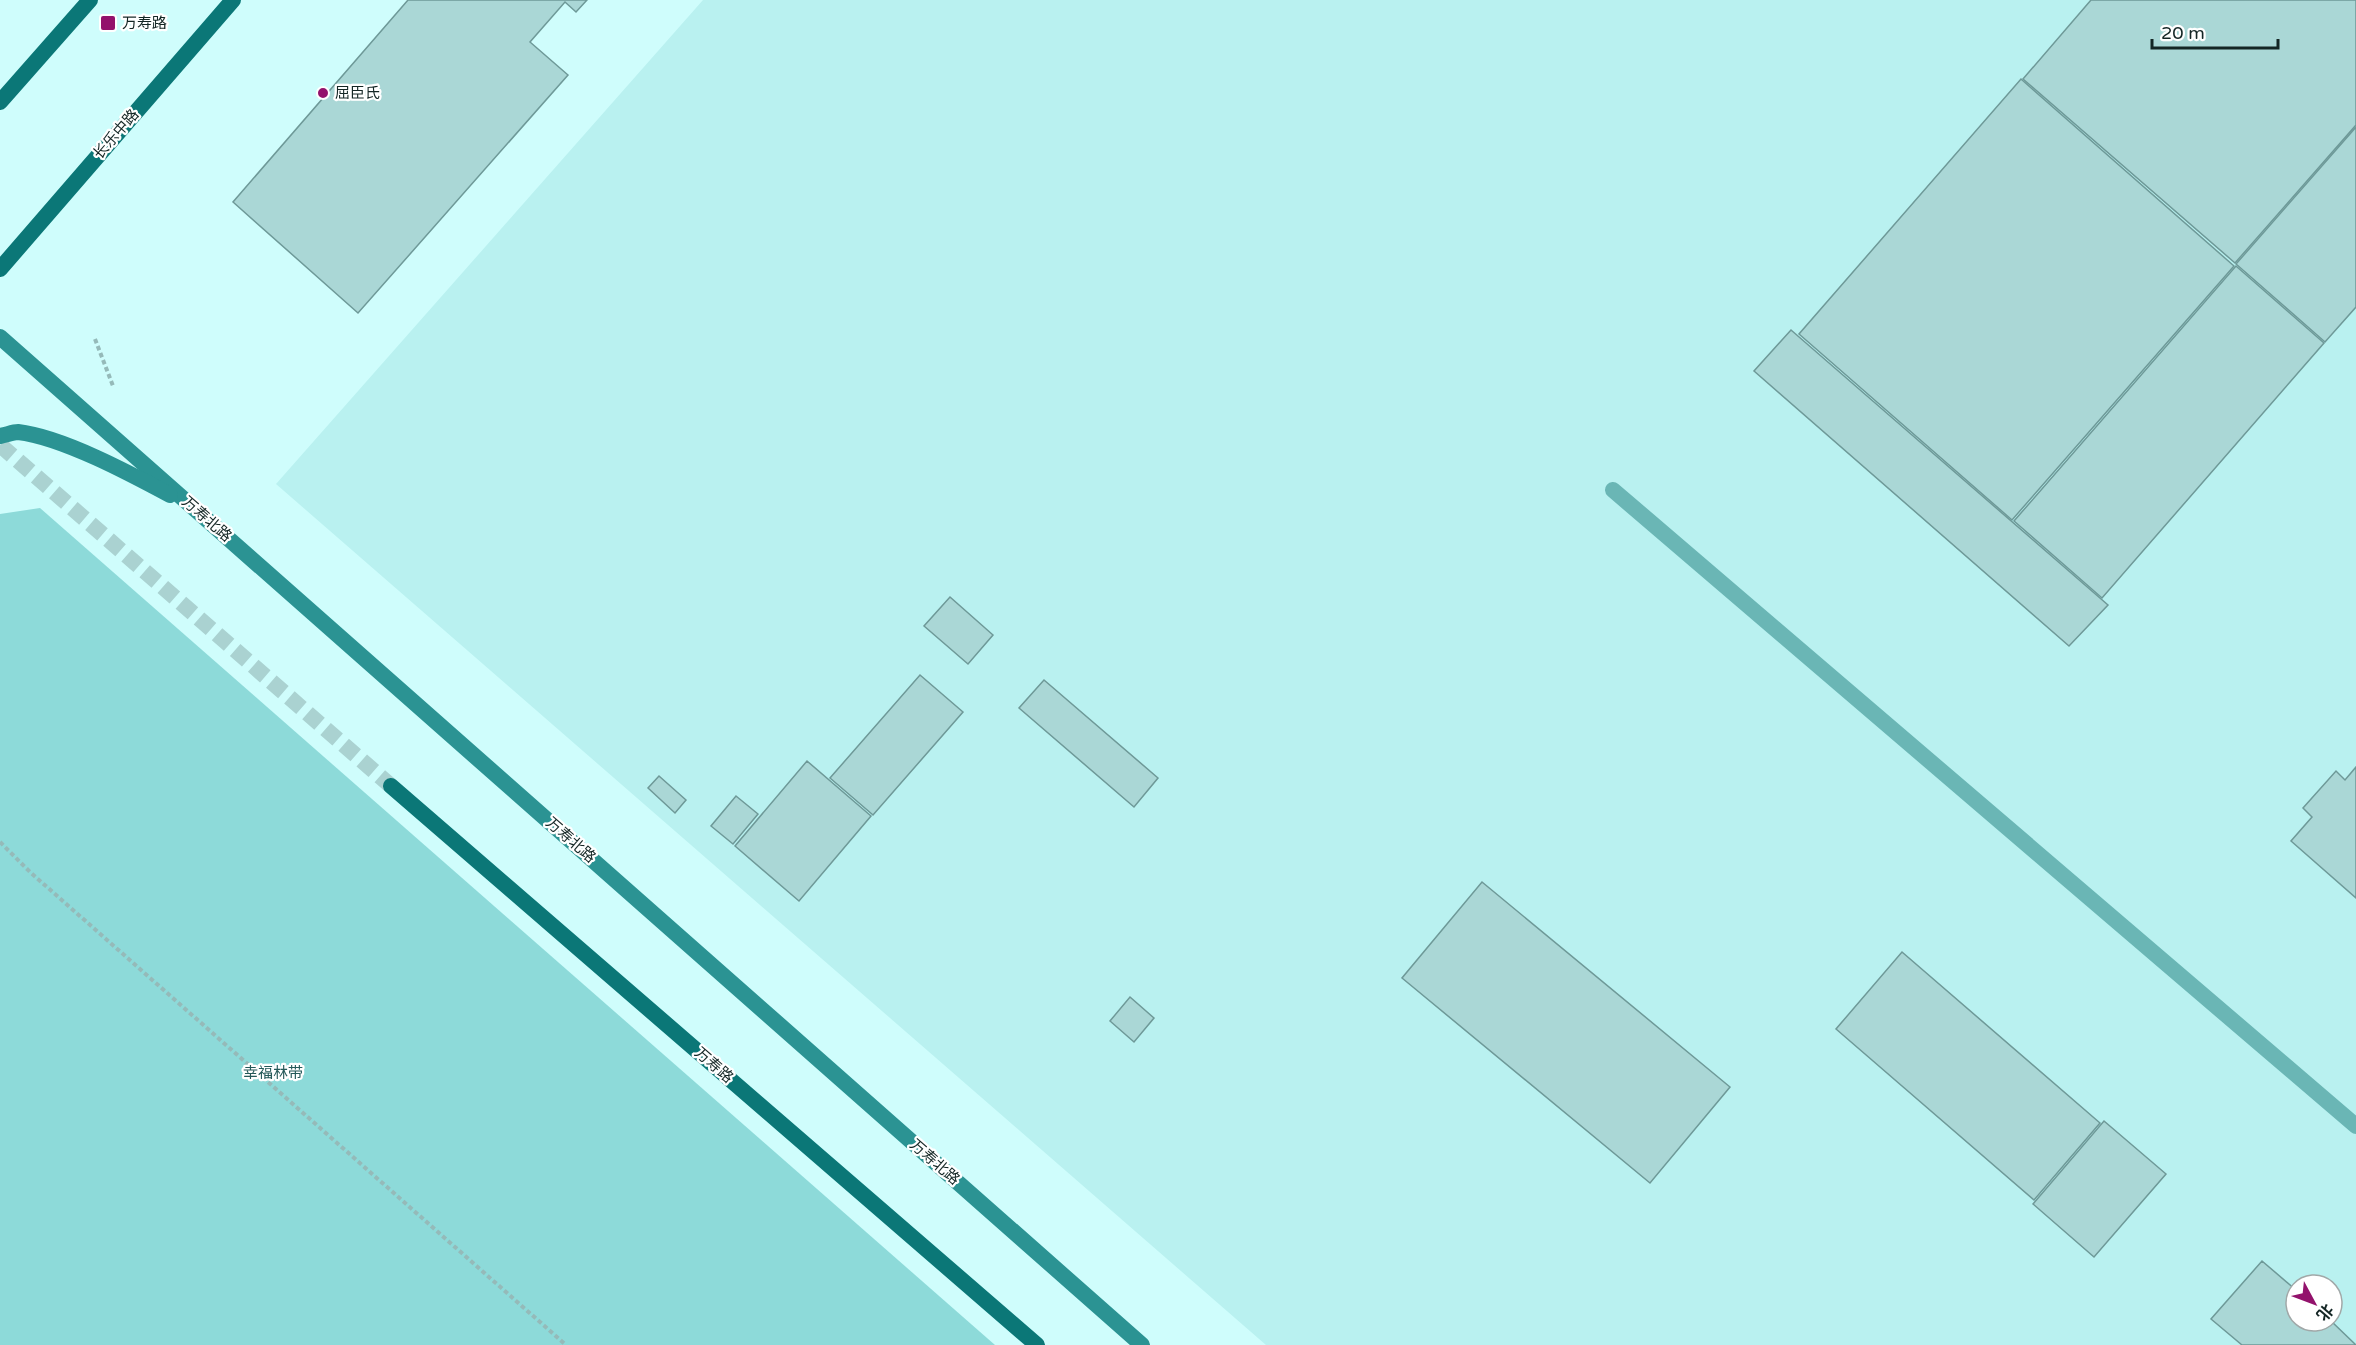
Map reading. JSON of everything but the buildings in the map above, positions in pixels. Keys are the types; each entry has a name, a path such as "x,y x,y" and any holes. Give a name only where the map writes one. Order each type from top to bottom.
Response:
{"main road":[{"path":"0,102 90,0"},
{"name":"长乐中路","path":"0,269 233,0"},
{"name":"万寿北路","path":"0,337 1142,1345"},
{"path":"0,436 17,432 63,445 128,473 195,508"},
{"name":"万寿路","path":"391,786 1037,1345"}],"street":[{"path":"1613,490 2356,1126"}],"path":[{"path":"94,339 113,386"},
{"path":"0,842 30,872 566,1345"}],"shaded area":[{"path":"703,0 2356,0 2356,1345 1266,1345 276,484"}],"green space":[{"name":"幸福林带","path":"40,508 995,1345 0,1345 0,514"}],"tunnel":[{"path":"0,445 391,786"}],"place":[{"name":"万寿路","path":"108,23"},
{"name":"屈臣氏","path":"323,93"}]}
